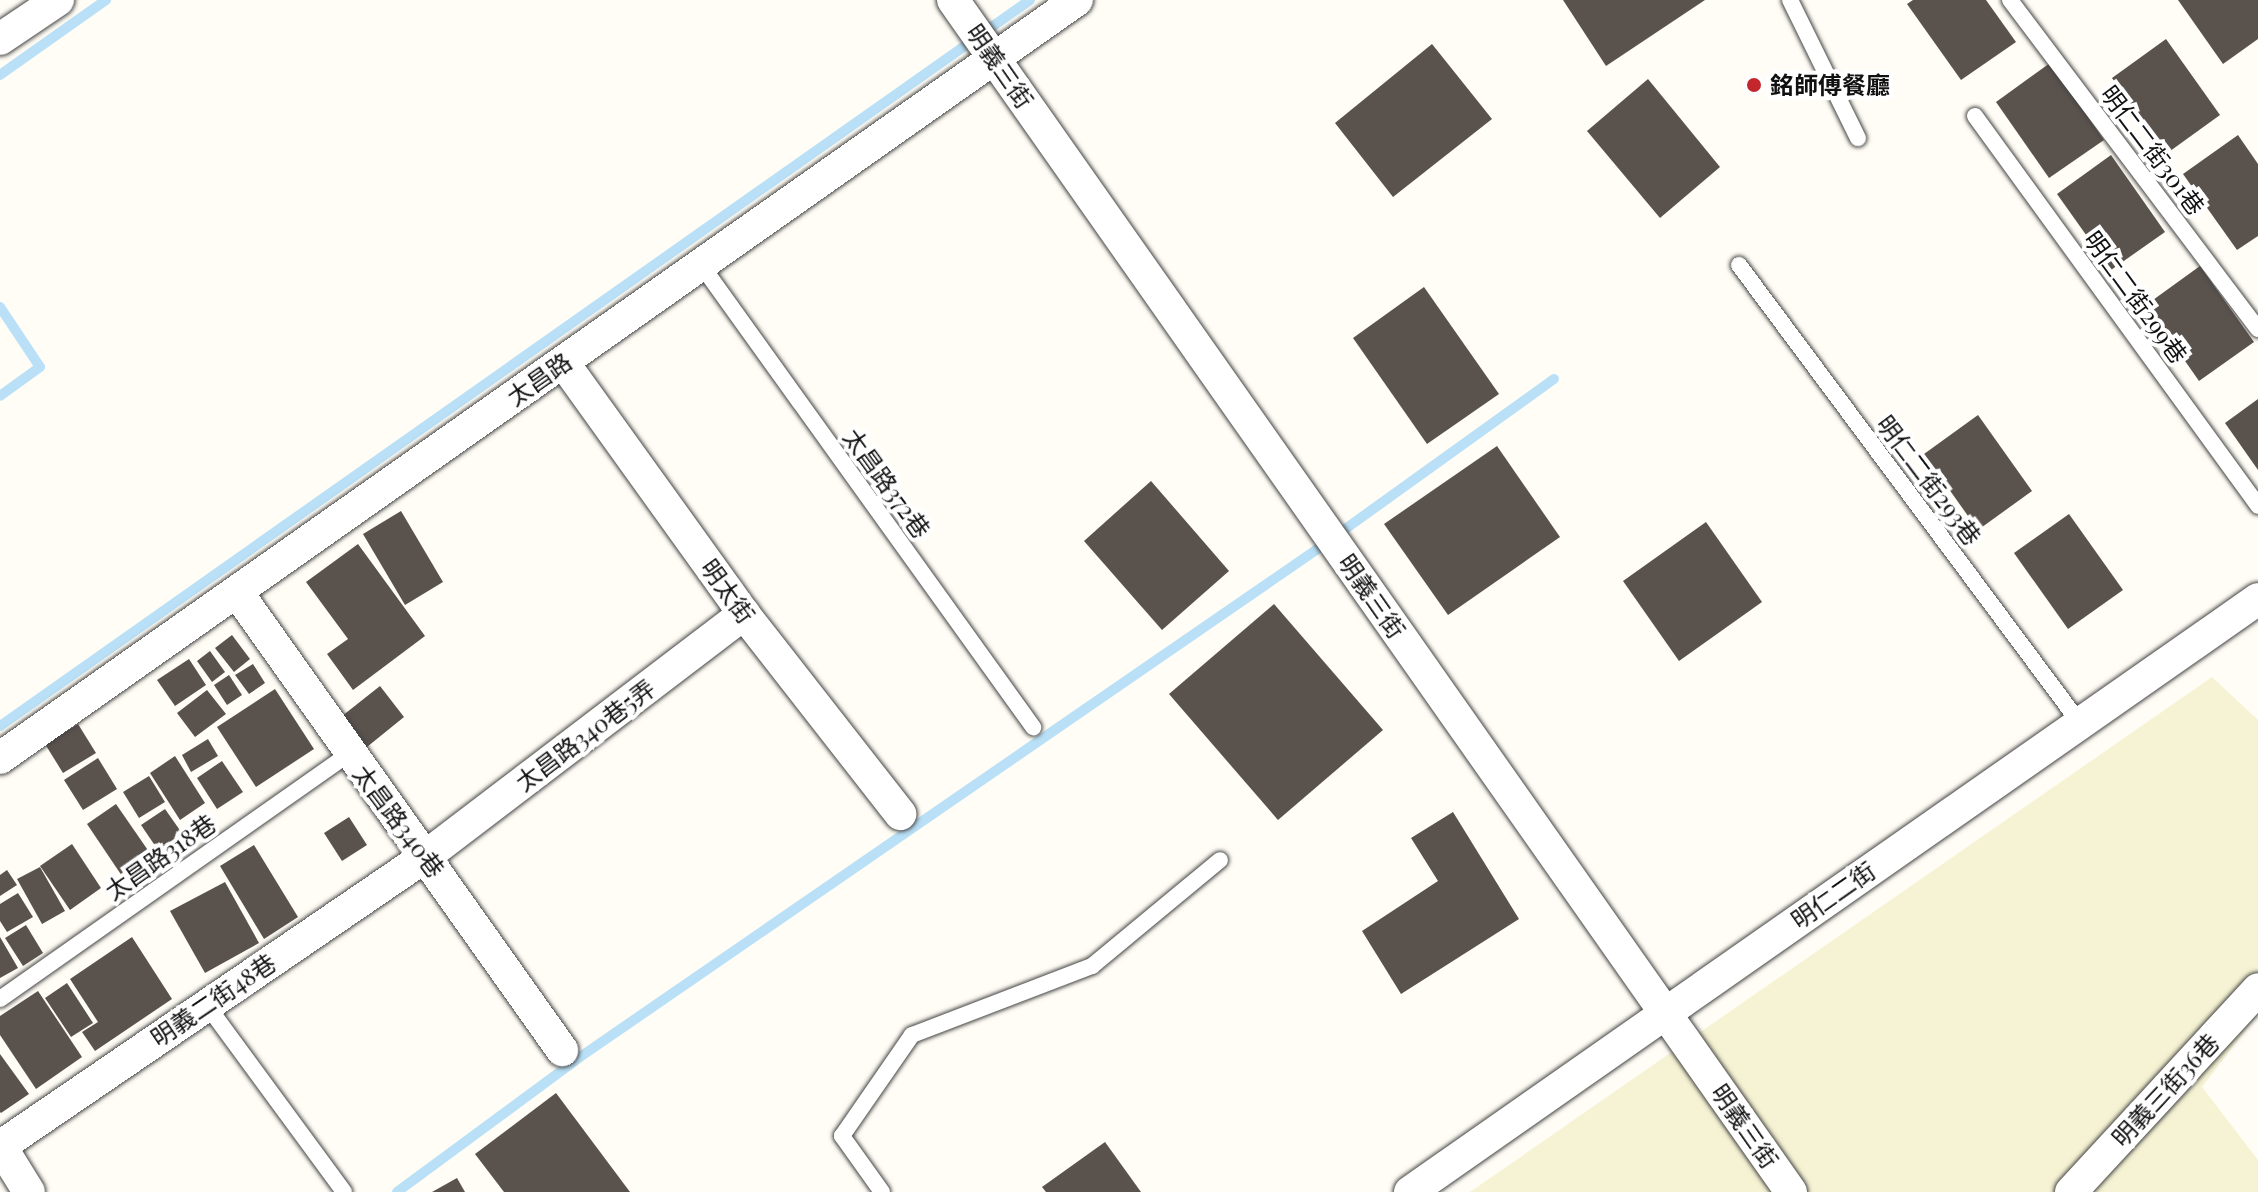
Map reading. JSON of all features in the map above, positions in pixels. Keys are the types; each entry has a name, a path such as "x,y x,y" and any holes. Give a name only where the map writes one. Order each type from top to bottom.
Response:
{"street":[{"path":"0,39 58,0"},
{"name":"明義三街","path":"953,0 1791,1192"},
{"name":"太昌路","path":"0,758 1077,0"},
{"name":"明太街","path":"563,362 744,614 900,814"},
{"name":"太昌路340巷","path":"237,592 348,754 426,856 562,1050"},
{"name":"明仁二街","path":"1410,1192 2258,599"},
{"name":"太昌路340巷5弄","path":"426,856 744,614"},
{"name":"明義二街48巷","path":"0,1145 426,856"},
{"name":"明義三街36巷","path":"2071,1192 2258,989"},
{"path":"0,1145 29,1192"}],"lane":[{"path":"1790,0 1858,138"},
{"name":"明仁二街301巷","path":"2010,0 2258,329"},
{"name":"明仁二街299巷","path":"1975,116 2258,506"},
{"name":"明仁二街293巷","path":"1739,265 2079,722"},
{"name":"太昌路372巷","path":"702,266 1033,727"},
{"name":"太昌路318巷","path":"0,999 348,754"},
{"path":"882,1192 842,1136 912,1035 1092,966 1220,860"},
{"path":"206,1004 344,1192"}],"shaded area":[{"path":"2212,677 2258,720 2258,1014 2202,1087 2258,1160 2258,1192 1470,1192"}],"building":[{"path":"1563,0 1705,0 1606,66"},
{"path":"1913,0 1986,0 2016,42 1961,80 1907,4"},
{"path":"2178,0 2258,0 2258,39 2223,64"},
{"path":"2166,39 2220,115 2166,154 2112,78"},
{"path":"1432,44 1492,119 1393,197 1335,123"},
{"path":"2050,63 2104,140 2049,178 1996,102"},
{"path":"1648,79 1720,167 1660,218 1587,131"},
{"path":"2238,135 2258,164 2258,236 2237,250 2183,174"},
{"path":"2111,155 2165,232 2111,270 2057,194"},
{"path":"2200,266 2254,342 2199,381 2146,305"},
{"path":"1424,287 1499,394 1427,444 1353,338"},
{"path":"2258,399 2258,470 2225,423"},
{"path":"1978,415 2032,491 1978,530 1924,454"},
{"path":"1497,446 1560,537 1448,615 1384,524"},
{"path":"1151,481 1229,571 1162,630 1084,541"},
{"path":"401,511 443,582 405,605 363,534"},
{"path":"2069,514 2123,590 2068,629 2014,553"},
{"path":"1706,522 1762,602 1679,661 1623,581"},
{"path":"358,544 425,636 353,690 327,654 348,639 306,582"},
{"path":"1274,604 1383,730 1278,820 1169,694"},
{"path":"232,635 250,659 234,672 215,648"},
{"path":"210,651 225,672 212,682 197,661"},
{"path":"189,659 206,685 175,706 157,680"},
{"path":"253,664 265,683 249,694 235,675"},
{"path":"229,675 242,695 227,705 214,685"},
{"path":"380,686 404,717 362,751 337,720"},
{"path":"275,689 314,749 256,787 217,727"},
{"path":"207,690 226,714 195,737 177,713"},
{"path":"78,724 96,753 63,773 45,744"},
{"path":"208,739 218,756 191,772 182,755"},
{"path":"175,756 205,803 180,820 150,773"},
{"path":"98,758 117,789 83,810 64,780"},
{"path":"222,761 243,792 217,809 197,778"},
{"path":"149,776 165,802 139,818 123,792"},
{"path":"116,804 154,859 124,879 87,824"},
{"path":"165,809 184,836 160,853 141,825"},
{"path":"1453,812 1519,919 1401,994 1362,931 1438,881 1411,838"},
{"path":"349,817 367,845 342,861 324,833"},
{"path":"72,844 101,888 70,910 40,866"},
{"path":"254,845 298,917 264,939 220,866"},
{"path":"40,867 65,911 42,924 17,879"},
{"path":"7,870 17,885 0,896 0,875"},
{"path":"225,882 259,943 205,973 170,911"},
{"path":"18,893 33,917 7,932 0,921 0,904"},
{"path":"26,925 43,953 23,966 5,938"},
{"path":"0,937 18,968 0,978"},
{"path":"132,937 172,999 95,1051 82,1032 98,1022 70,979"},
{"path":"67,983 93,1023 71,1037 45,998"},
{"path":"38,991 82,1057 36,1089 0,1035 0,1016"},
{"path":"0,1054 29,1094 1,1113 0,1112"},
{"path":"556,1093 630,1192 504,1192 475,1154"},
{"path":"1105,1142 1141,1192 1046,1192 1042,1187"},
{"path":"457,1178 465,1192 432,1192"}],"waterway":[{"path":"0,75 106,0"},
{"path":"0,726 1030,0"},
{"path":"0,307 40,367 0,396"},
{"path":"397,1192 580,1057 1316,550 1554,379"}],"place":[{"name":"銘師傅餐廳","path":"1754,85"}]}
